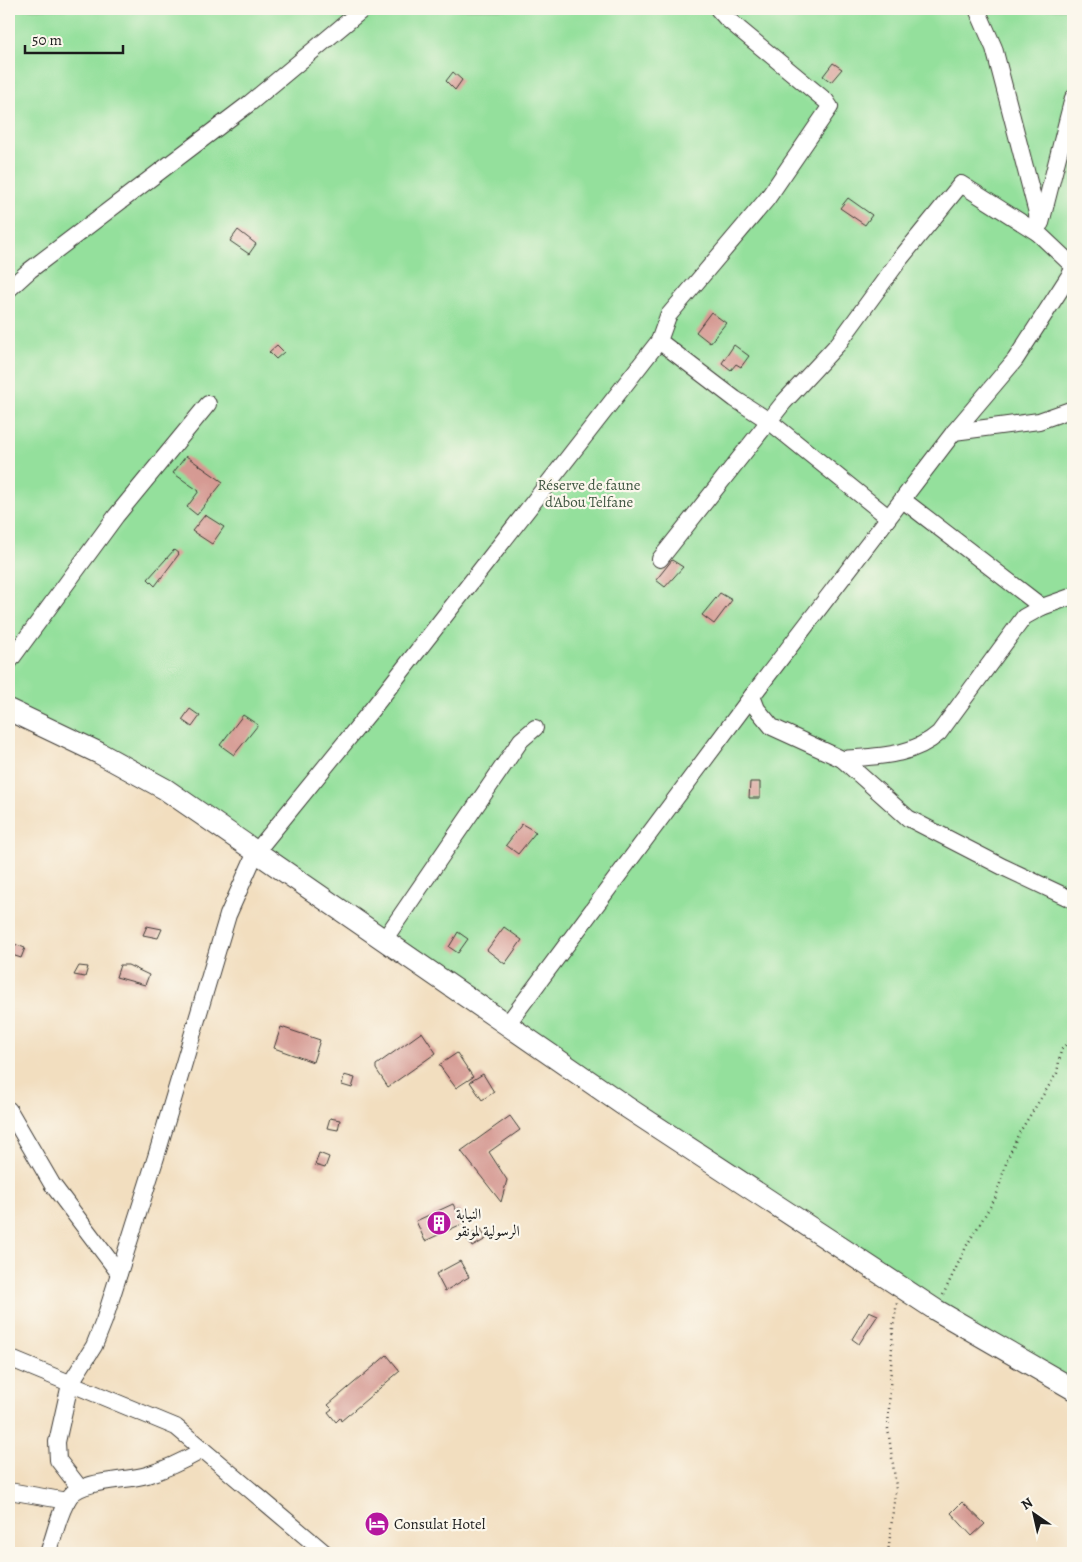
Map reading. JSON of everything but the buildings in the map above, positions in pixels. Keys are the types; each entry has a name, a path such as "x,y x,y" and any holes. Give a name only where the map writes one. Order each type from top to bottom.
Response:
{"main road":[{"path":"9,710 143,776 384,940 506,1026 899,1286 936,1310 1073,1389"}],"street":[{"path":"9,289 30,270 250,103 363,9"},
{"path":"977,9 994,48 1037,213 1038,233"},
{"path":"79,1487 63,1468 56,1451 70,1384 94,1346 156,1158 228,916 256,852 379,700 660,341 668,316 766,199 830,107 826,101 726,12"},
{"path":"1038,233 1073,98"},
{"path":"506,1026 752,696 888,518 954,432 1015,360 1073,268 1038,233 961,184 900,259 838,344 769,421 660,559"},
{"path":"660,341 735,399 769,421 888,518"},
{"path":"9,662 116,516 208,404"},
{"path":"954,432 1039,421 1073,409"},
{"path":"903,500 1042,607"},
{"path":"842,760 905,753 932,740 940,733 1019,622 1042,607 1073,596"},
{"path":"752,696 757,709 772,727 842,760 908,818 1003,867 1073,900"},
{"path":"384,940 521,740 535,728"},
{"path":"9,1110 52,1184 119,1274"},
{"path":"9,1358 176,1427 325,1553"},
{"path":"48,1553 68,1501 79,1487 91,1483 114,1482 146,1476 176,1465 203,1450"},
{"path":"9,1491 68,1501"}],"path":[{"path":"936,1310 967,1246 996,1197 1007,1160 1019,1133 1057,1073 1061,1050 1073,1037"},
{"path":"888,1553 896,1486 888,1429 892,1327 899,1286"}],"green space":[{"name":"Réserve de faune d'Abou Telfane","path":"9,9 1073,9 1073,1389 936,1310 164,789 9,710"}],"place":[{"name":"النيابة الرسولية لمونقو","path":"439,1223"},
{"name":"Consulat Hotel","path":"377,1524"}]}
